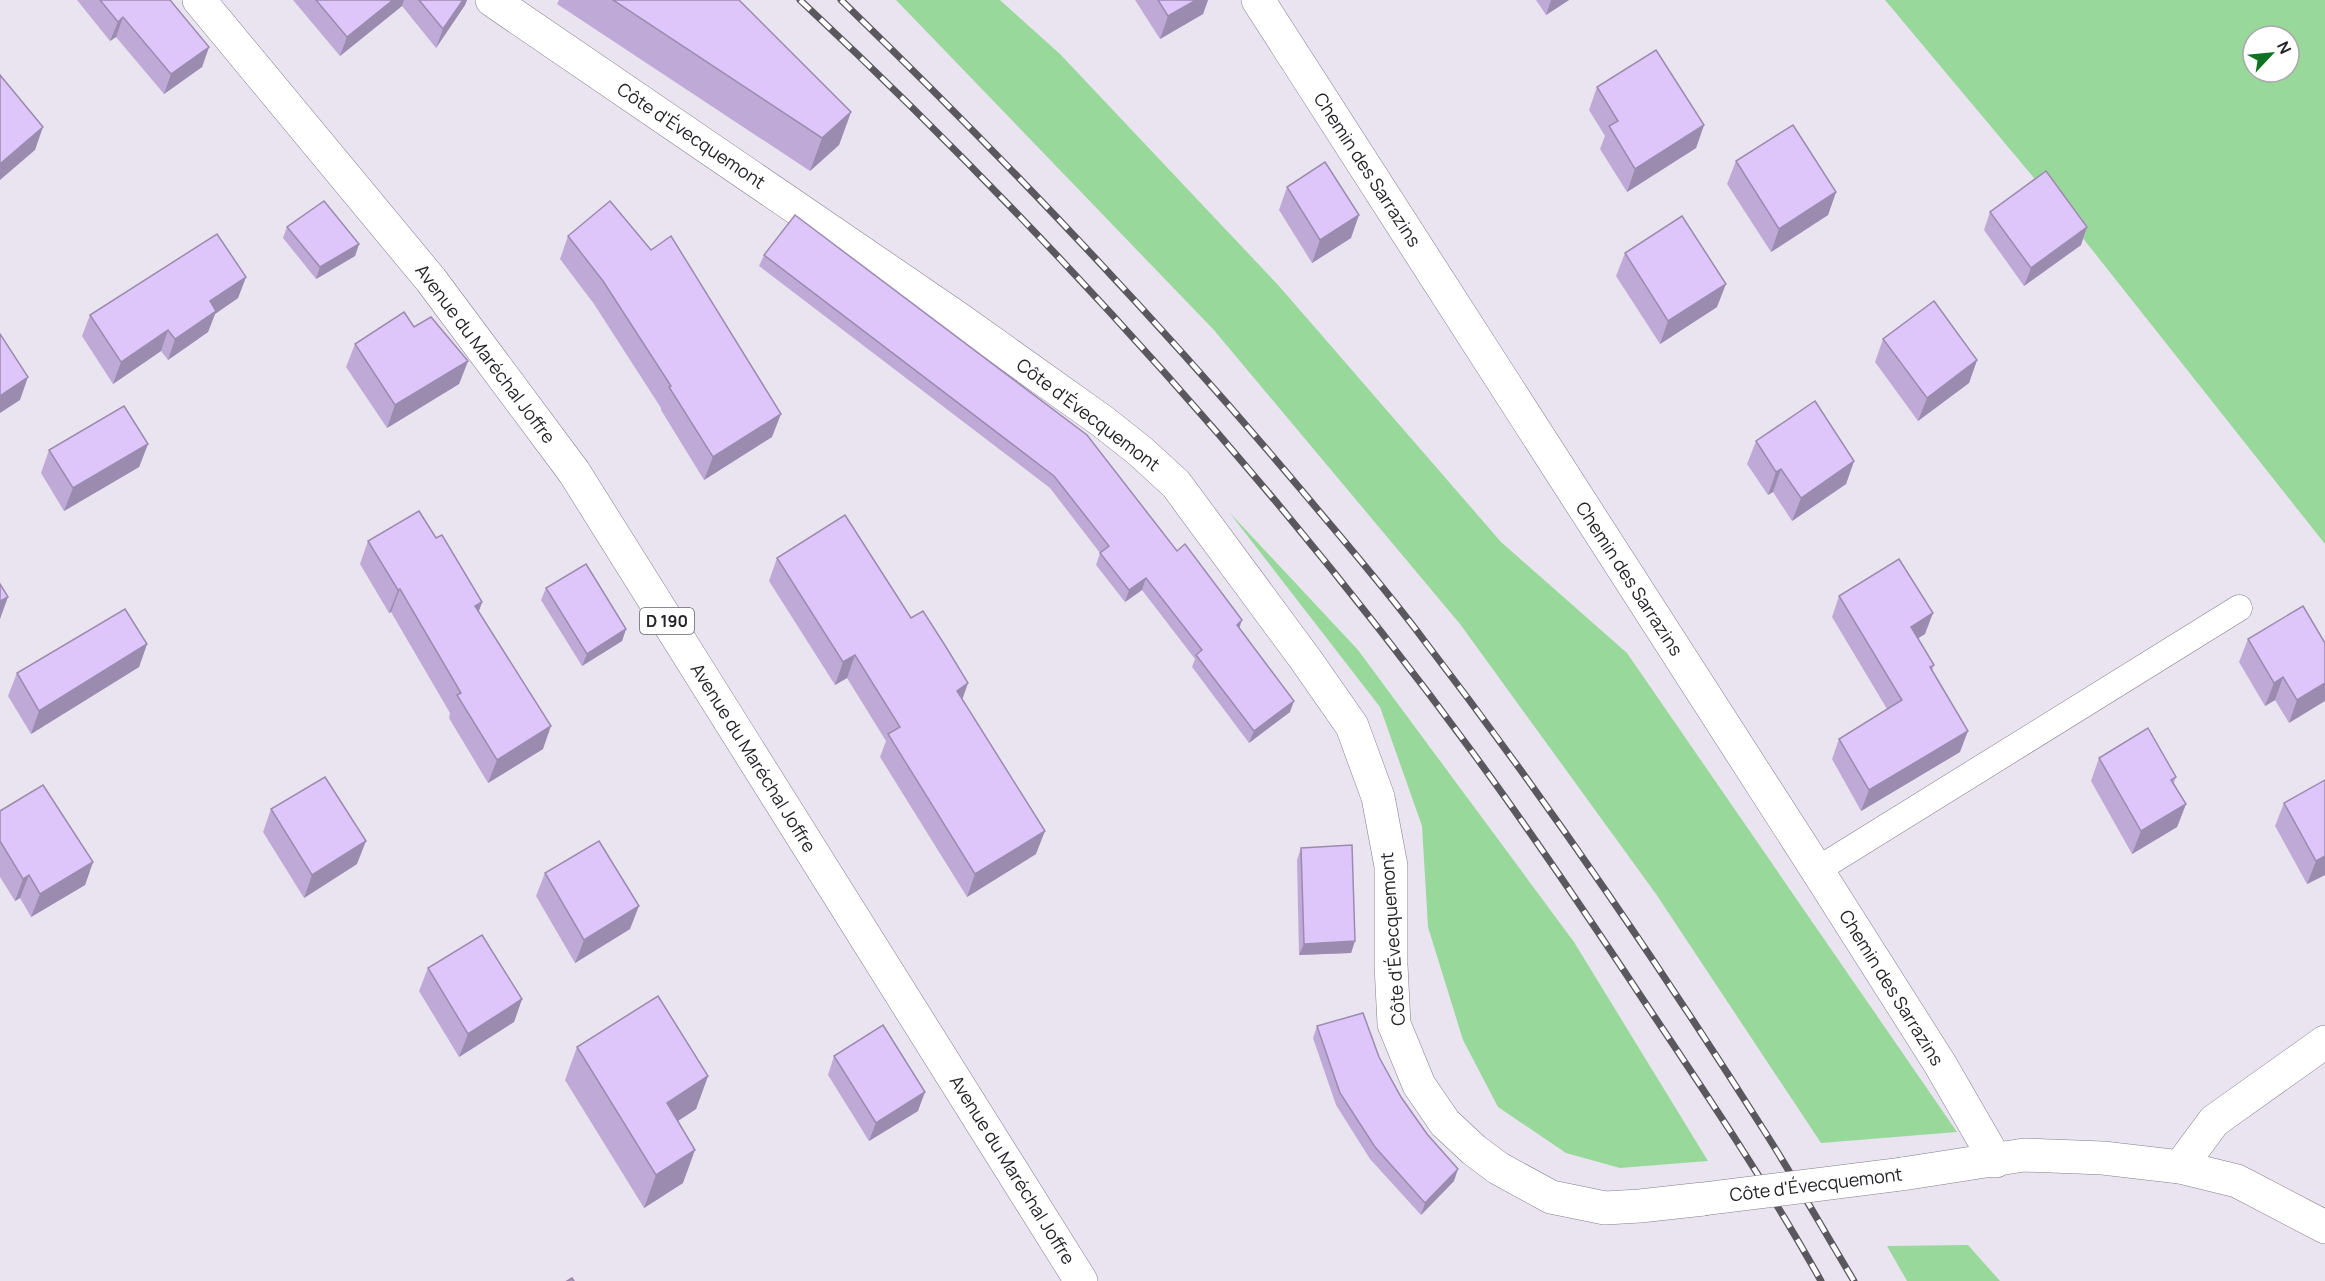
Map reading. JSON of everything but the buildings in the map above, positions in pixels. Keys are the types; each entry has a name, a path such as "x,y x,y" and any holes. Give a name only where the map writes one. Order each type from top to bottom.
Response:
{"street":[{"name":"Avenue du Maréchal Joffre","path":"199,0 431,280 574,472 1081,1281"},
{"name":"Côte d'Évecquemont","path":"492,0 959,319 1102,421 1176,484 1352,726 1378,797 1391,866 1391,964 1394,1024 1419,1085 1445,1123 1474,1150 1498,1168 1551,1197 1605,1208 1703,1199 1902,1174 2024,1155 2103,1158 2180,1167 2237,1181 2319,1223"},
{"name":"Chemin des Sarrazins","path":"1258,0 1817,870 1940,1064 1996,1161"},
{"path":"2180,1167 2214,1121 2325,1042"}],"lane":[{"path":"1817,870 2239,608"}],"green space":[{"path":"896,0 1000,0 1060,54 1279,286 1501,542 1627,653 1957,1132 1821,1143 1656,894 1460,624 1213,329"},
{"path":"1885,0 2325,0 2325,544 2059,208"},
{"path":"1229,512 1358,650 1574,942 1708,1161 1620,1168 1566,1153 1498,1107 1463,1040 1428,927 1422,826 1380,707"},
{"path":"1968,1245 2000,1281 1907,1281 1887,1246"}],"railway":[{"path":"800,0 982,177 1070,269 1156,363 1321,556 1400,656 1539,845 1733,1136 1821,1281"},
{"path":"841,0 1020,179 1136,302 1248,428 1394,601 1557,820 1684,1006 1765,1132 1854,1281"}]}
